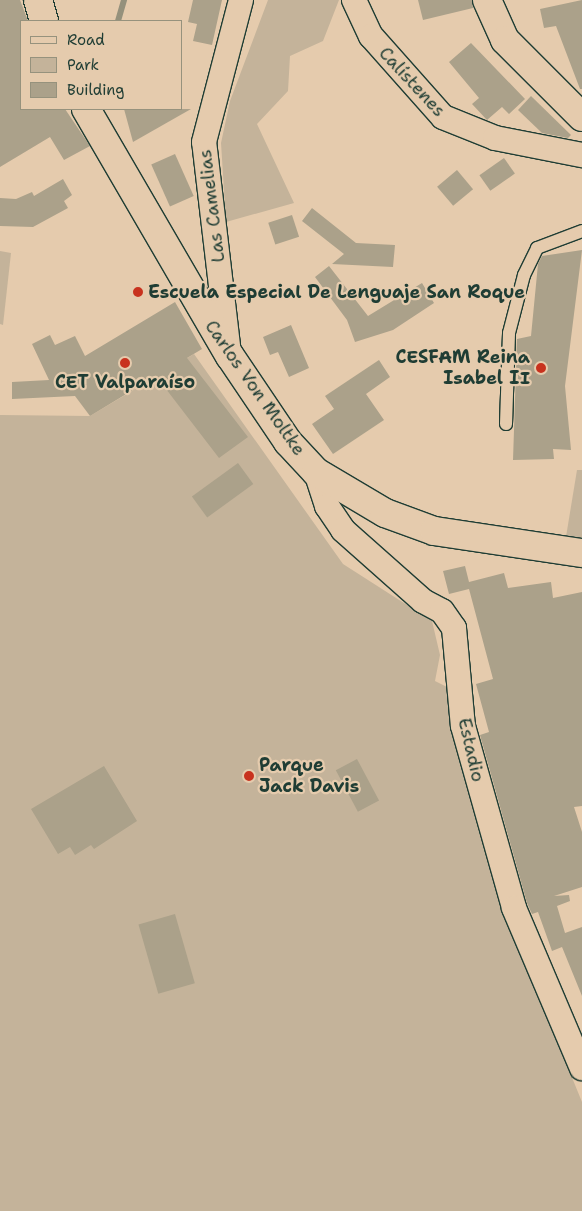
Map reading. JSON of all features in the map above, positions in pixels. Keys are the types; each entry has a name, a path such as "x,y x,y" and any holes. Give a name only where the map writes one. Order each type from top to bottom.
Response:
{"main road":[{"path":"38,0 44,20"},
{"path":"487,0 505,40 582,118"},
{"name":"Carlos Von Moltke","path":"87,110 230,356 288,442 316,472 385,513 434,530 582,553"}],"street":[{"name":"Las Camelias","path":"230,356 204,142 241,0"},
{"name":"Calístenes","path":"354,0 376,44 443,118 495,138 582,155"},
{"name":"Estadio","path":"316,472 327,506 343,530 423,601 442,610 454,628 463,726 514,908 582,1068"}],"lane":[{"path":"506,424 509,333 524,275 537,248 582,231"}],"green space":[{"path":"268,0 339,0 323,41 290,56 288,91 257,124 294,203 226,222 221,143 230,101"},
{"path":"0,251 11,253 3,325 0,324"},
{"name":"Parque Jack Davis","path":"194,354 343,564 432,621 440,655 435,681 453,690 458,754 509,923 582,1102 582,1211 0,1211 0,415 90,416"},
{"path":"577,470 582,470 582,552 564,549"}],"building":[{"path":"0,0 20,0 28,20 20,20 20,110 66,110 90,146 64,160 50,137 0,167"},
{"path":"193,0 222,0 212,45 193,41 197,24 188,22"},
{"path":"418,0 472,0 473,8 423,20"},
{"path":"582,0 582,89 580,89 556,26 544,28 540,9"},
{"path":"471,43 525,99 509,114 502,107 487,120 472,104 479,98 449,62"},
{"path":"531,96 571,135 568,138 542,133 518,110"},
{"path":"191,109 133,142 124,110"},
{"path":"175,154 194,196 170,207 151,165"},
{"path":"504,158 515,174 490,191 479,175"},
{"path":"457,170 473,189 453,206 437,187"},
{"path":"63,179 72,195 64,201 68,208 33,227 0,226 0,198 16,199 32,192 34,196"},
{"path":"312,208 356,243 395,245 393,267 332,264 344,254 302,221"},
{"path":"292,215 299,237 275,245 268,223"},
{"name":"CESFAM Reina Isabel II","path":"582,250 565,386 571,450 553,449 554,459 513,460 517,339 531,336 538,264 542,256"},
{"path":"329,266 368,316 422,283 434,303 393,330 355,342 347,320 315,277"},
{"path":"175,302 202,349 187,358 248,437 219,458 156,376 90,416 75,396 12,399 12,382 49,380 32,344 50,335 55,345 75,336 85,356"},
{"path":"291,325 309,368 289,377 278,352 270,355 263,337"},
{"path":"379,360 390,377 366,394 384,420 333,454 312,424 334,409 325,396"},
{"path":"238,463 253,484 207,518 192,497"},
{"path":"465,566 469,582 504,573 508,588 551,582 553,598 582,592 582,806 574,807 582,832 582,887 554,896 569,895 570,901 557,906 565,933 582,927 582,996 562,947 552,951 538,912 532,914 527,903 480,735 489,732 476,684 493,679 469,589 449,594 443,571"},
{"path":"357,759 379,800 358,812 336,770"},
{"path":"104,766 137,821 94,849 91,845 75,855 70,847 58,854 31,809"},
{"path":"175,914 195,983 158,994 138,924"}],"waterway":[{"path":"118,20 124,0"}],"place":[{"name":"Escuela Especial De Lenguaje San Roque","path":"138,292"},
{"name":"CET Valparaíso","path":"125,363"},
{"name":"CESFAM Reina Isabel II","path":"541,368"},
{"name":"Parque Jack Davis","path":"249,776"}]}
